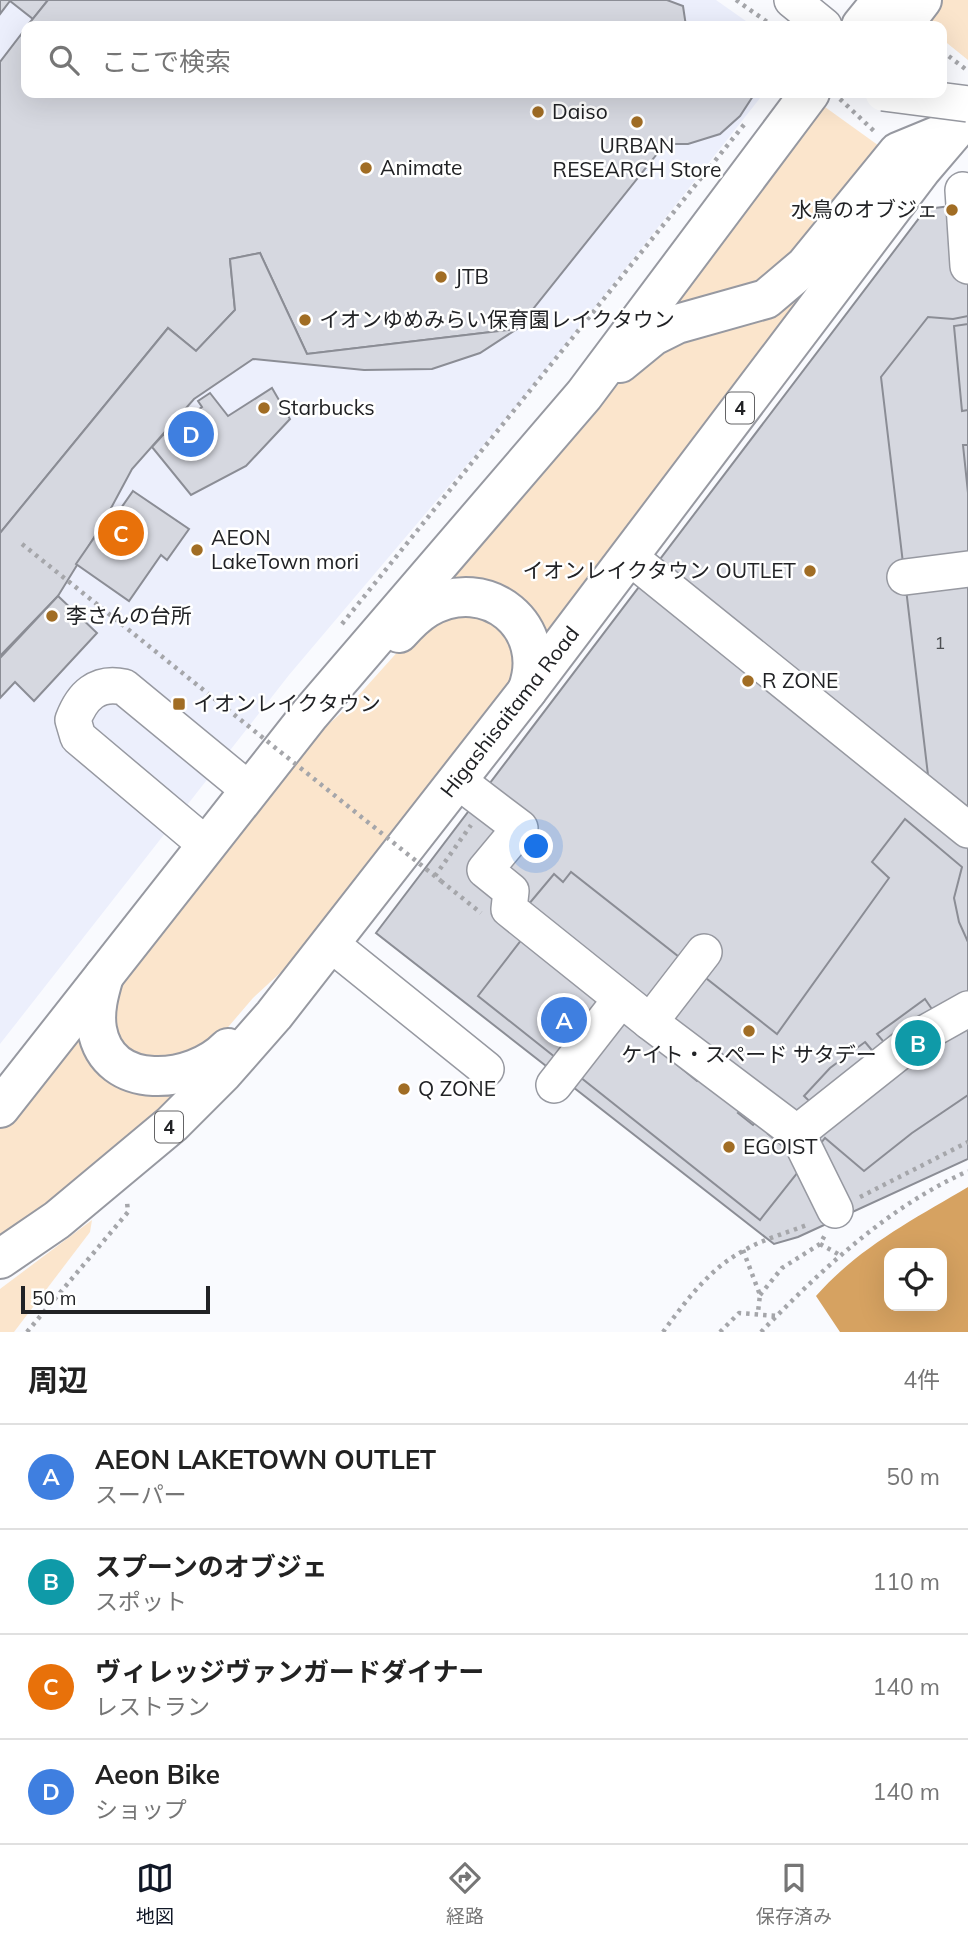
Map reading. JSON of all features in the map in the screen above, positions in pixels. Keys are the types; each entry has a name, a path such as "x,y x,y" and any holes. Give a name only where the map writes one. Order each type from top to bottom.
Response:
{"highway":[{"path":"865,21 882,0"},
{"path":"903,21 922,0"},
{"name":"4","path":"0,1108 205,844 237,780 310,714 584,395 806,98"},
{"name":"4","path":"584,395 653,336 707,314 766,299 806,266 898,152 966,125"},
{"name":"Higashisaitama Road","path":"0,1259 118,1171 223,1073 322,955 527,691 921,170 966,125"},
{"name":"4","path":"310,714 331,702 351,685 410,621 428,608 460,598 493,602 506,609 527,634 535,663 527,691"},
{"name":"4","path":"106,970 96,1012 100,1038 113,1059 123,1068 150,1077 186,1073 205,1066 223,1053 257,1016 322,955"}],"street":[{"path":"792,0 818,21"},
{"path":"896,98 966,125"},
{"path":"920,98 966,125"},
{"path":"964,190 968,266"},
{"path":"642,567 968,830"},
{"path":"905,577 968,569"},
{"path":"205,844 78,737 72,720 78,705 87,694 99,688 111,684 124,687 237,780"},
{"path":"478,796 520,828 485,870 511,891 496,912 621,999 797,1133 835,1210"},
{"path":"650,1022 704,952"},
{"path":"322,955 486,1069"},
{"path":"554,1085 621,999"},
{"path":"797,1133 918,1037 968,1009"}],"path":[{"path":"736,0 766,21"},
{"path":"947,55 968,71"},
{"path":"838,98 876,133"},
{"path":"337,630 752,114"},
{"path":"22,544 441,881 496,912"},
{"path":"237,780 260,727"},
{"path":"435,876 478,796"},
{"path":"27,1332 128,1212 126,1187 118,1171"},
{"path":"761,1332 840,1255 890,1217 948,1179 968,1171"},
{"path":"760,1296 782,1268 820,1244 835,1210"},
{"path":"820,1244 840,1255"},
{"path":"743,1250 760,1296 758,1312"},
{"path":"720,1332 739,1313 758,1312 777,1316"}],"shaded area":[{"name":"AEON LakeTown mori","path":"0,0 716,0 746,21 21,21 21,98 760,98 520,402 289,675 0,1044"},
{"path":"934,0 968,0 968,60 947,43 947,21 918,20"},
{"path":"818,102 882,148 834,212 768,278 737,293 661,310"},
{"path":"874,201 548,643 508,593 484,581 448,577 554,448 604,401 645,353 694,328"},
{"path":"467,610 500,625 515,655 513,677 317,939 253,998 217,1040 200,1052 157,1062 125,1048 115,1032 113,1014 123,974 303,747 348,707 419,628"},
{"path":"81,1025 191,1089 0,1241 0,1127"},
{"path":"968,1187 968,1332 840,1332 816,1296 850,1263 907,1223"},
{"path":"92,1220 90,1232 14,1332 0,1332 0,1289"}],"building":[{"path":"0,0 48,0 33,19 10,1 0,14"},
{"path":"48,0 667,0 683,6 685,21 31,21"},
{"path":"21,35 21,98 752,98 740,116 720,134 688,144 665,144 517,329 307,354 260,253 230,259 235,310 196,351 168,328 0,533 0,62"},
{"name":"イオンレイクタウン OUTLET","path":"968,204 968,1159 798,1237 774,1244 376,933 926,209"},
{"path":"260,253 307,354 517,329 480,353 432,369 364,370 253,359 194,399 132,469 103,523 58,596 0,656 0,533 168,328 196,351 235,310 230,259"},
{"path":"968,316 968,324 954,326 962,411 968,410 968,445 963,445 968,493 968,822 930,792 881,377 928,317 953,319"},
{"path":"272,388 290,419 246,466 191,495 152,447 162,436 202,407 198,401 210,393 228,416"},
{"path":"133,491 189,529 167,560 161,555 129,601 76,564 96,535 100,538"},
{"path":"58,596 97,633 34,701 15,682 0,698 0,658"},
{"path":"905,819 962,867 954,898 959,922 968,942 968,991 947,1007 958,1023 968,1018 968,1095 912,1133 864,1171 825,1138 760,1220 478,996 539,917 528,905 554,874 563,882 571,872 777,1034 889,878 872,862","holes":["592,954 610,972 625,1010 643,1036 601,1005 571,976","636,989 711,1053 670,1034 656,1021","925,999 947,1031 899,1060 877,1034","865,1042 887,1068 859,1090 854,1084 824,1115 804,1096 830,1068","665,1055 702,1067 734,1070 777,1100 753,1125 738,1113 745,1107 707,1072 697,1081","789,1111 814,1133 793,1155 768,1134"]}],"place":[{"name":"Daiso","path":"538,112"},
{"name":"URBAN RESEARCH Store","path":"637,122"},
{"name":"Animate","path":"366,168"},
{"name":"水鳥のオブジェ","path":"952,210"},
{"name":"JTB","path":"441,277"},
{"name":"イオンゆめみらい保育園レイクタウン","path":"305,320"},
{"name":"Starbucks","path":"264,408"},
{"name":"Aeon Bike","path":"191,434"},
{"name":"ヴィレッジヴァンガードダイナー","path":"121,533"},
{"name":"AEON LakeTown mori","path":"197,550"},
{"name":"イオンレイクタウン OUTLET","path":"810,571"},
{"name":"李さんの台所","path":"52,616"},
{"name":"R ZONE","path":"748,681"},
{"name":"イオンレイクタウン","path":"179,704"},
{"name":"AEON LAKETOWN OUTLET","path":"564,1020"},
{"name":"ケイト・スペード サタデー","path":"749,1031"},
{"name":"スプーンのオブジェ","path":"918,1043"},
{"name":"Q ZONE","path":"404,1089"},
{"name":"EGOIST","path":"729,1147"}]}
